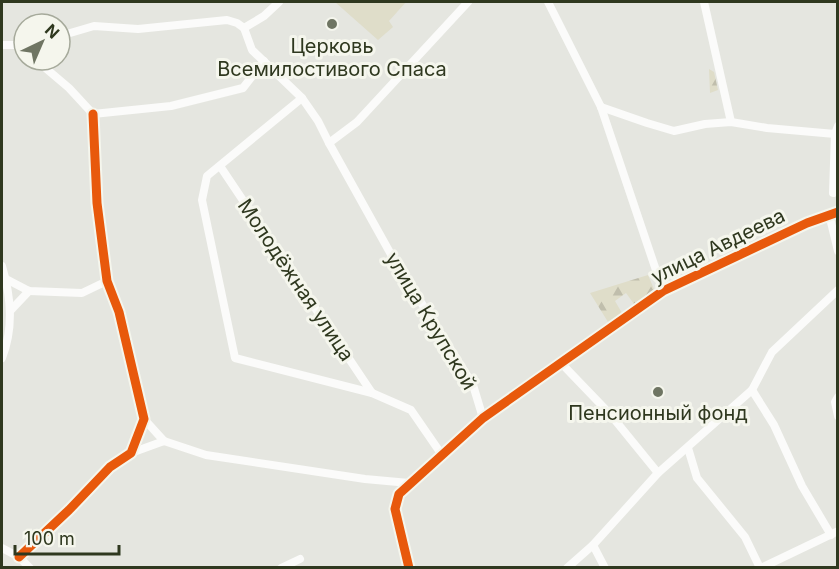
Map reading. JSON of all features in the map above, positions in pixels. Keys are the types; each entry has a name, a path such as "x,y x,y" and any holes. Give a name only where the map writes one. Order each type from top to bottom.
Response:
{"street":[{"path":"72,32 94,26 138,28 226,20 237,22 244,28 264,16 279,2"},
{"path":"329,143 357,122 468,2"},
{"path":"548,2 601,107 663,291"},
{"path":"704,2 731,122"},
{"name":"улица Крупской","path":"244,28 252,50 302,98 318,121 393,258 473,384 483,417"},
{"path":"93,114 171,106 243,88 264,61"},
{"path":"50,72 93,114 97,203 107,281 119,312 144,419 164,441 206,455 365,479 409,483"},
{"name":"Молодёжная улица","path":"302,98 207,176 202,200 235,358 372,393 411,410 442,455"},
{"path":"601,107 674,131 705,124 731,122 767,128 836,130 833,193"},
{"name":"Молодёжная улица","path":"220,166 372,393"},
{"path":"833,213 837,251"},
{"name":"улица Авдеева","path":"561,363 663,291 833,213"},
{"path":"2,266 10,310 9,328 2,358"},
{"path":"6,279 29,291 82,293 107,281"},
{"path":"567,567 593,545 658,473 752,390 772,352 837,290"},
{"path":"10,310 29,291"},
{"path":"409,567 395,509 399,494 483,417 561,363 610,414 658,473"},
{"path":"688,448 697,478 745,537 761,567 834,533 802,486 774,425 752,390"},
{"path":"837,397 835,402 837,416"},
{"path":"131,453 144,419"},
{"path":"19,557 110,467 131,453 164,441"},
{"path":"593,545 605,567"},
{"path":"2,548 19,557 30,567"},
{"path":"281,567 300,559"}],"green space":[{"path":"335,2 406,2 389,21 393,27 378,40"},
{"path":"709,69 714,72 718,90 710,93"},
{"path":"648,275 654,289 634,304 626,293 615,301 622,313 608,322 590,293"}],"cycle path":[{"path":"19,557 110,467 131,453 144,419 119,312 107,281 97,203 93,114"},
{"path":"409,568 395,509 399,494 483,418 663,291 807,223 838,212"}],"place":[{"name":"Церковь Всемилостивого Спаса","path":"332,24"},
{"name":"Пенсионный фонд","path":"658,392"}]}
